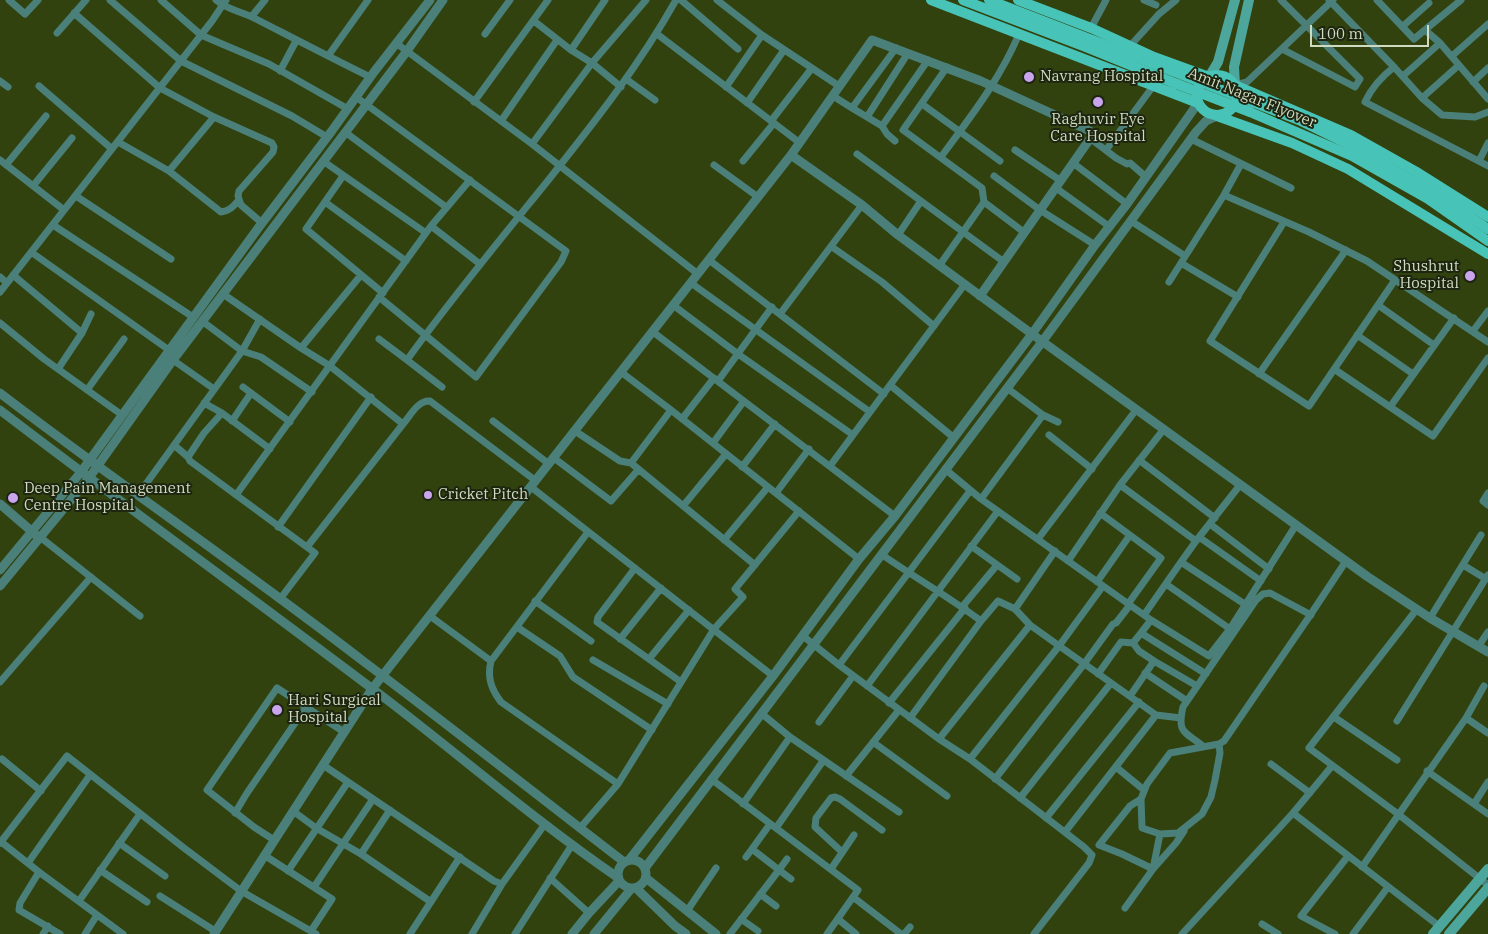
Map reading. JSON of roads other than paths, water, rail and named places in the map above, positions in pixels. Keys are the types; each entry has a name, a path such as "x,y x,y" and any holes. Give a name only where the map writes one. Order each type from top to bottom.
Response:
{"main road":[{"path":"931,0 1198,102"},
{"name":"Amit Nagar Flyover","path":"962,0 1250,112 1352,156 1428,199 1488,241"},
{"name":"Amit Nagar Flyover","path":"989,0 1298,120 1358,149 1434,194 1488,229"},
{"path":"1235,0 1218,62 1208,77 1199,85 1196,96 1205,112 1292,143 1348,169 1488,254"},
{"path":"1217,116 1223,115 1233,108 1237,97 1234,85 1234,67 1249,0"},
{"path":"1025,1 1091,28 1154,58 1208,77 1220,75 1226,77 1234,85 1351,134 1488,216"},
{"path":"1436,930 1488,868"},
{"path":"1449,934 1488,887"}],"street":[{"path":"9,0 25,14 38,0"},
{"path":"57,33 86,0"},
{"path":"110,0 181,61 292,116 327,137"},
{"path":"161,0 202,35 280,71 348,109"},
{"path":"216,0 252,16 296,41 370,77"},
{"path":"252,16 265,0"},
{"path":"328,56 368,0"},
{"path":"85,475 89,460 370,77 430,0"},
{"path":"2,580 36,534 85,475 98,465 173,360 407,51 443,0"},
{"path":"485,34 510,0"},
{"path":"474,102 548,0"},
{"path":"570,50 605,0"},
{"path":"532,144 592,62 646,0"},
{"path":"407,360 480,264 621,87 657,34 676,0"},
{"path":"681,0 738,49"},
{"path":"717,0 762,35 839,86"},
{"path":"1091,28 1106,0"},
{"path":"1144,0 1156,5"},
{"path":"1130,46 1159,14 1176,0"},
{"path":"1281,0 1360,79 1355,87 1282,49"},
{"path":"1380,1 1414,39 1461,0"},
{"path":"1234,85 1247,82 1331,1 1422,98 1442,115 1475,117 1488,112"},
{"path":"0,292 202,35 224,3"},
{"path":"1402,26 1428,3"},
{"path":"74,14 160,88 214,117 272,143 274,148 239,191 238,201 233,208 221,212 169,171 118,142"},
{"path":"534,21 570,50 592,62 621,87"},
{"path":"1452,56 1488,24"},
{"path":"1424,30 1440,43 1488,99"},
{"path":"657,34 800,143"},
{"path":"941,157 992,86 1007,62 1019,34"},
{"path":"726,87 762,35"},
{"path":"501,121 557,40"},
{"path":"160,896 214,933 372,690 791,156 872,40 947,67 1094,133 980,296"},
{"path":"280,71 296,41"},
{"path":"396,43 532,144 698,274"},
{"path":"1403,76 1440,43"},
{"path":"852,108 896,48"},
{"path":"747,103 784,50"},
{"path":"867,117 908,53"},
{"path":"882,126 928,60"},
{"path":"1422,98 1459,65"},
{"path":"939,266 984,202 982,188 904,130 947,67"},
{"path":"1394,67 1383,75 1372,88 1365,102 1488,166"},
{"path":"743,161 812,68"},
{"path":"1473,82 1488,68"},
{"path":"626,79 654,100"},
{"path":"0,81 8,87"},
{"path":"1106,150 1154,85"},
{"path":"39,86 112,149"},
{"path":"832,96 882,126 895,141"},
{"path":"344,176 306,229 361,274 381,295 476,377 562,262 566,251 356,97"},
{"path":"572,934 618,879 618,868 627,861 773,676 859,559 895,516 1032,334 1095,245 1127,204 1198,102"},
{"path":"922,104 1000,161"},
{"path":"6,165 46,116"},
{"path":"644,868 1042,342 1191,139 1206,122 1217,116"},
{"path":"169,171 214,117"},
{"path":"345,132 446,207"},
{"path":"33,186 72,138"},
{"path":"1090,139 1122,161 1127,164 1130,163 1146,177"},
{"path":"1191,139 1291,188"},
{"path":"1479,161 1488,143"},
{"path":"1014,150 1059,184 1110,227"},
{"path":"857,154 1004,262"},
{"path":"791,156 862,205 898,235 1042,342 1346,561 1430,618 1488,652"},
{"path":"0,160 64,210"},
{"path":"322,162 426,233"},
{"path":"1074,163 1127,204"},
{"path":"1169,282 1224,195 1241,164"},
{"path":"714,165 758,197"},
{"path":"994,176 1040,210 1095,245"},
{"path":"236,495 431,226 470,180"},
{"path":"1224,195 1367,261 1488,342"},
{"path":"76,196 171,259"},
{"path":"238,201 262,223"},
{"path":"898,235 921,201"},
{"path":"325,202 406,261"},
{"path":"984,202 1025,232"},
{"path":"780,314 862,205"},
{"path":"1131,221 1183,260 1238,297"},
{"path":"1284,222 1210,341 1309,406 1395,280"},
{"path":"53,225 193,317"},
{"path":"431,226 480,264"},
{"path":"832,247 882,282 934,326"},
{"path":"1259,374 1346,250"},
{"path":"31,252 169,350"},
{"path":"709,260 884,394"},
{"path":"301,348 361,274"},
{"path":"13,275 82,333"},
{"path":"0,277 7,282"},
{"path":"690,283 870,412"},
{"path":"830,466 965,284"},
{"path":"223,294 330,366 403,424"},
{"path":"673,305 738,354 853,435"},
{"path":"1378,305 1434,345"},
{"path":"682,418 738,354 772,307"},
{"path":"1473,331 1488,311"},
{"path":"58,369 82,333 91,314"},
{"path":"1390,407 1454,318"},
{"path":"138,495 242,351 260,319"},
{"path":"202,321 242,351 261,357 312,392"},
{"path":"0,323 58,369 122,415"},
{"path":"653,332 895,516"},
{"path":"1357,335 1413,374"},
{"path":"87,390 124,339"},
{"path":"379,339 442,387"},
{"path":"1334,369 1433,436 1488,358"},
{"path":"173,360 214,389"},
{"path":"621,372 682,418 859,559"},
{"path":"890,384 953,437"},
{"path":"243,387 290,422"},
{"path":"1007,388 1043,415 1058,422"},
{"path":"0,393 383,676 580,828 627,861 638,862 644,868 646,878 716,934"},
{"path":"232,421 251,393"},
{"path":"278,526 371,397"},
{"path":"307,547 403,424 420,404 430,401 533,484 588,532 773,676"},
{"path":"712,443 744,401"},
{"path":"204,403 222,413 270,450"},
{"path":"0,410 372,690 618,879 622,885 633,889 686,934"},
{"path":"631,463 671,410"},
{"path":"1038,539 1136,410"},
{"path":"188,457 204,433 222,413"},
{"path":"981,499 1043,415"},
{"path":"493,421 611,501 638,470"},
{"path":"742,467 775,424"},
{"path":"1068,561 1120,485 1164,429"},
{"path":"575,431 620,461 631,463 755,564"},
{"path":"1049,435 1092,468"},
{"path":"174,445 190,461 315,553 280,599"},
{"path":"776,493 809,449"},
{"path":"683,506 726,454"},
{"path":"1139,460 1215,518"},
{"path":"945,469 981,499 1100,584 1147,617 1209,656 1230,629 1270,569 1296,525"},
{"path":"1120,485 1261,581"},
{"path":"1134,643 1141,634 1147,617 1166,584 1240,485"},
{"path":"724,540 768,487"},
{"path":"838,665 970,490"},
{"path":"1488,493 1483,502 1488,505"},
{"path":"0,504 140,616"},
{"path":"580,828 618,784 714,629 743,597 735,589 799,511"},
{"path":"867,686 998,511"},
{"path":"995,779 1113,624 1116,623 1161,558 1100,513"},
{"path":"1210,524 1270,569"},
{"path":"588,532 491,661 488,673 494,693 501,702 618,784"},
{"path":"0,570 36,534"},
{"path":"970,759 1059,646 1130,535"},
{"path":"1430,618 1482,535"},
{"path":"971,546 1018,579"},
{"path":"1015,609 1055,551"},
{"path":"881,554 981,620"},
{"path":"1219,744 1220,753 1211,797 1202,814 1178,833 1160,834 1142,828 1141,799 1144,790 1170,753 1219,744 1224,741 1346,561"},
{"path":"1181,562 1246,605"},
{"path":"889,702 997,564"},
{"path":"1397,721 1487,577 1463,565"},
{"path":"635,568 598,617 597,622 681,682"},
{"path":"0,682 91,577"},
{"path":"1166,584 1230,629"},
{"path":"620,639 661,588"},
{"path":"1203,746 1181,728 1183,707 1256,600 1263,594 1270,593 1311,615"},
{"path":"535,601 591,641"},
{"path":"910,718 981,620 998,601 1015,609 1030,625 1156,715 1181,718"},
{"path":"1417,609 1309,748 1398,814 1488,887"},
{"path":"649,659 689,610"},
{"path":"430,616 491,661"},
{"path":"939,739 1030,625"},
{"path":"517,627 560,656 573,677 652,730"},
{"path":"1478,647 1488,632"},
{"path":"1141,634 1206,674"},
{"path":"803,636 838,665 899,710 970,759 1092,855 1089,863 1034,934"},
{"path":"1098,674 1121,642 1134,643"},
{"path":"1134,643 1139,651 1197,686"},
{"path":"593,660 668,704"},
{"path":"1130,696 1154,660"},
{"path":"1145,673 1187,701"},
{"path":"818,722 853,676"},
{"path":"1020,798 1111,683"},
{"path":"1362,867 1427,771 1466,718 1484,686"},
{"path":"274,840 235,813 207,790 277,688 344,732"},
{"path":"1046,818 1139,702"},
{"path":"235,813 306,707"},
{"path":"846,776 899,710"},
{"path":"761,713 790,737 899,812"},
{"path":"1065,832 1156,715"},
{"path":"1334,717 1397,760"},
{"path":"1466,718 1488,733"},
{"path":"743,804 790,737"},
{"path":"873,742 947,796"},
{"path":"123,934 0,842 67,756 241,891 313,933 332,899 264,855"},
{"path":"2,759 41,791"},
{"path":"746,857 774,826 823,760"},
{"path":"1271,764 1310,793"},
{"path":"323,765 494,881 502,884"},
{"path":"1116,766 1144,790"},
{"path":"1182,934 1293,813 1332,766"},
{"path":"1427,771 1488,814"},
{"path":"28,863 90,774"},
{"path":"711,780 858,890 827,934"},
{"path":"288,871 348,782"},
{"path":"1474,804 1488,782"},
{"path":"842,852 814,827 816,818 831,798 840,799 882,830"},
{"path":"314,887 373,799"},
{"path":"1099,845 1130,806 1141,799"},
{"path":"361,854 390,810"},
{"path":"293,811 316,828 361,854 431,902"},
{"path":"1293,813 1388,887 1436,930"},
{"path":"79,902 140,814"},
{"path":"472,934 502,884 545,824"},
{"path":"1125,908 1153,869 1176,843 1185,828"},
{"path":"1153,869 1160,834"},
{"path":"831,869 854,835"},
{"path":"119,843 165,876"},
{"path":"515,934 572,845"},
{"path":"1084,847 1099,845 1153,869"},
{"path":"752,849 791,879"},
{"path":"1335,934 1301,916 1348,856"},
{"path":"410,934 460,858"},
{"path":"730,934 787,860"},
{"path":"687,911 716,868"},
{"path":"100,870 147,902"},
{"path":"38,872 20,903 19,910 60,934"},
{"path":"550,878 589,913"},
{"path":"594,934 633,889 644,882 646,878"},
{"path":"1353,934 1388,887"},
{"path":"760,894 776,906"},
{"path":"853,897 903,934 910,927"},
{"path":"86,934 97,915"},
{"path":"741,919 758,931"},
{"path":"838,919 856,934"},
{"path":"1262,924 1278,934"},
{"path":"43,934 48,926"}],"place":[{"name":"Navrang Hospital","path":"1029,77"},
{"name":"Raghuvir Eye Care Hospital","path":"1098,102"},
{"name":"Shushrut Hospital","path":"1470,276"},
{"name":"Cricket Pitch","path":"428,495"},
{"name":"Deep Pain Management Centre Hospital","path":"13,498"},
{"name":"Hari Surgical Hospital","path":"277,710"}]}
